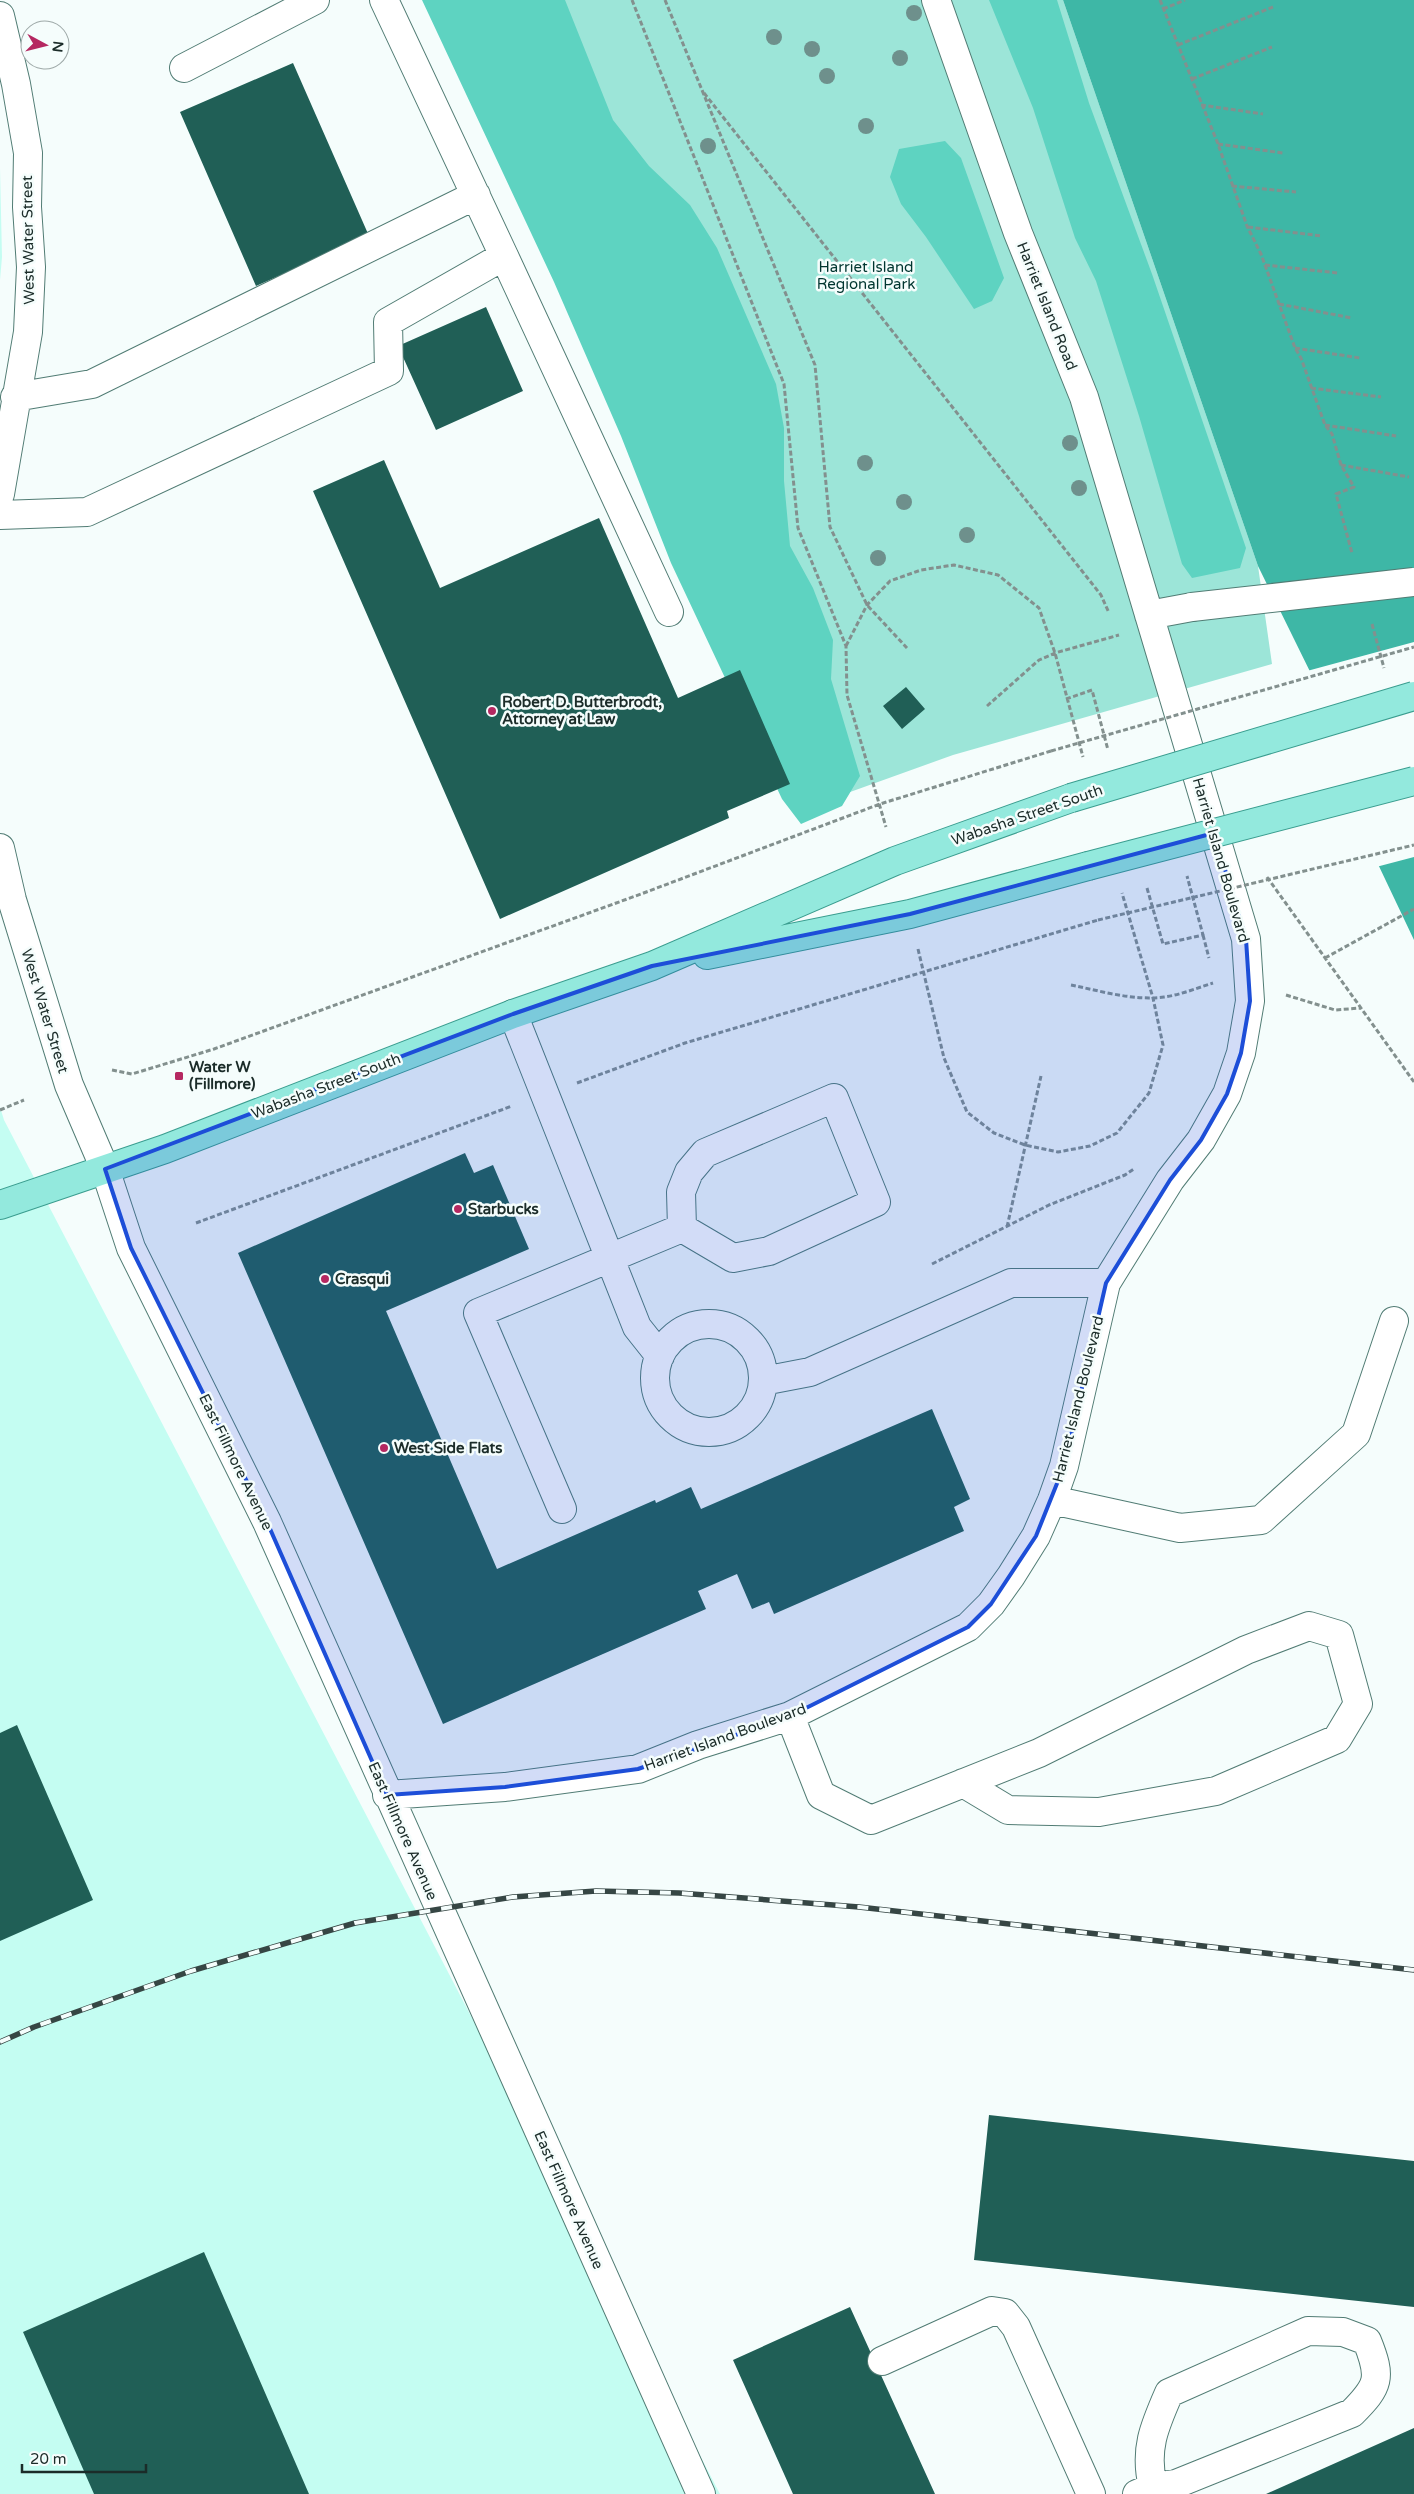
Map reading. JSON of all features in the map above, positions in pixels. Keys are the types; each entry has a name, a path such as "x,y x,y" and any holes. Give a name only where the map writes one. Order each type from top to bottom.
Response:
{"main road":[{"name":"Wabasha Street South","path":"0,1205 175,1145 513,1014 652,966 895,861 1071,798 1414,696"},
{"name":"Wabasha Street South","path":"652,966 910,914 1414,780"}],"street":[{"path":"184,68 315,0"},
{"path":"384,0 669,612"},
{"name":"Harriet Island Road","path":"936,0 1018,233 1084,397 1149,615"},
{"name":"West Water Street","path":"0,16 16,84 28,153 27,207 31,267 29,322 0,494"},
{"path":"15,397 92,384 476,196"},
{"path":"0,515 87,512 389,371 388,322 504,256"},
{"path":"1149,615 1192,607 1414,582"},
{"name":"Harriet Island Boulevard","path":"387,1795 505,1787 638,1769 698,1745 790,1716 968,1627 990,1604 1011,1576 1036,1536 1064,1466 1106,1283 1170,1180 1201,1140 1227,1094 1240,1053 1250,1001 1246,939 1149,615"},
{"name":"West Water Street","path":"0,848 12,900 69,1085 105,1169"},
{"path":"513,1014 637,1327 660,1356"},
{"path":"834,1098 876,1202 769,1251 733,1258 682,1228 681,1192 689,1172 705,1154 834,1098"},
{"name":"East Fillmore Avenue","path":"105,1169 131,1248 267,1522 387,1795 701,2494"},
{"path":"562,1509 478,1313 682,1228"},
{"path":"763,1381 810,1372 1011,1283 1106,1283"},
{"path":"1052,1500 1180,1528 1260,1520 1356,1434 1394,1321"},
{"path":"703,1324 722,1325 739,1333 752,1346 761,1362 763,1381 760,1398 751,1412 738,1424 722,1431 705,1432 688,1428 674,1419 663,1406 656,1390 656,1372 660,1356 671,1340 686,1330 703,1324"},
{"path":"790,1716 821,1795 871,1820 1039,1753 1246,1650 1309,1626 1339,1635 1358,1704 1337,1739 1216,1790 1099,1812 1081,1812 1008,1810 963,1784"},
{"path":"882,2361 992,2311 1005,2313 1016,2327 1091,2494"},
{"path":"1308,2332 1343,2332 1367,2341 1376,2365 1373,2392 1352,2413 1176,2484 1145,2490 1153,2427 1169,2393 1308,2332"}],"path":[{"path":"632,0 784,384 798,528 846,646 847,695 880,804"},
{"path":"665,0 816,365 830,527 867,605 907,648"},
{"path":"1160,0 1218,144 1247,226 1265,265 1325,425 1332,434 1341,464 1354,487 1336,494 1353,556"},
{"path":"1163,9 1184,0"},
{"path":"1178,45 1273,7"},
{"path":"1192,79 1272,47"},
{"path":"704,94 1101,595 1112,619"},
{"path":"1201,105 1263,114"},
{"path":"1218,144 1283,153"},
{"path":"1232,186 1296,192"},
{"path":"1247,226 1322,236"},
{"path":"1265,265 1338,273"},
{"path":"1279,304 1352,318"},
{"path":"1295,348 1360,358"},
{"path":"1311,388 1381,397"},
{"path":"1325,425 1396,436"},
{"path":"1341,464 1409,477"},
{"path":"1370,617 1385,671"},
{"path":"987,706 1039,660 1055,652 1119,635 1116,627"},
{"path":"112,1070 132,1074 214,1049 641,894 880,804 1051,751 1414,647"},
{"path":"923,970 1098,920 1414,845"},
{"path":"1264,871 1414,1082"},
{"path":"1325,958 1414,909"},
{"path":"1203,935 1211,966"},
{"path":"1212,975 1213,991"},
{"path":"1071,985 1133,998 1153,998 1164,997 1212,983"},
{"path":"1249,984 1335,1010 1361,1008"},
{"path":"1006,1228 1041,1076"},
{"path":"0,1110 24,1100"},
{"path":"932,1264 1049,1205 1125,1175 1141,1164"}],"highlighted area":[{"path":"1214,833 1246,939 1250,1001 1241,1053 1227,1094 1201,1140 1170,1180 1106,1283 1064,1466 1036,1536 991,1604 968,1627 790,1716 638,1769 505,1787 387,1795 267,1522 131,1248 105,1169 513,1014 652,966 910,914"}],"shaded area":[{"path":"422,0 565,0 613,120 649,166 690,205 717,248 776,384 784,428 784,481 790,546 813,588 833,640 831,679 860,776 842,806 801,824 782,799 671,563 621,436 554,282"},
{"path":"989,0 1057,0 1089,103 1152,274 1246,548 1240,568 1192,578 1182,564 1139,416 1096,281 1075,238 1033,108"},
{"path":"1063,0 1414,0 1414,940 1367,841 1323,698 1258,566"},
{"path":"945,141 961,158 1004,278 992,301 974,309 926,237 901,204 890,177 899,149"},
{"path":"0,168 2,257 0,280"},
{"path":"0,1107 4,1120 720,2494 0,2494"}],"green space":[{"name":"Harriet Island Regional Park","path":"443,0 1063,0 1258,566 1272,664 953,755 814,805"}],"pier":[{"path":"1414,642 1414,857 1376,867 1364,842 1320,699 1307,671"}],"building":[{"path":"293,63 369,236 256,286 180,112"},
{"path":"486,307 523,391 436,430 398,346"},
{"path":"384,460 440,588 599,518 678,698 740,670 790,784 727,811 729,818 500,919 313,491"},
{"path":"906,687 925,709 902,729 883,706"},
{"name":"West Side Flats","path":"465,1153 474,1173 493,1165 529,1249 386,1311 497,1569 655,1500 656,1503 691,1487 701,1509 932,1409 970,1499 954,1507 964,1531 774,1614 769,1602 752,1609 737,1574 698,1591 706,1609 443,1724 238,1253"},
{"path":"17,1725 93,1900 0,1941 0,1733"},
{"path":"989,2115 1414,2161 1414,2307 974,2260"},
{"path":"204,2252 309,2494 94,2494 23,2332"},
{"path":"850,2307 935,2494 793,2494 733,2360"},
{"path":"1414,2428 1414,2494 1266,2494"}],"railway":[{"path":"0,2042 34,2027 191,1971 355,1923 513,1897 596,1891 679,1893 859,1907 1414,1970"}],"place":[{"name":"Robert D. Butterbrodt, Attorney at Law","path":"492,711"},
{"name":"Water W (Fillmore)","path":"179,1076"},
{"name":"Starbucks","path":"458,1209"},
{"name":"Crasqui","path":"325,1279"},
{"name":"West Side Flats","path":"384,1448"}]}
